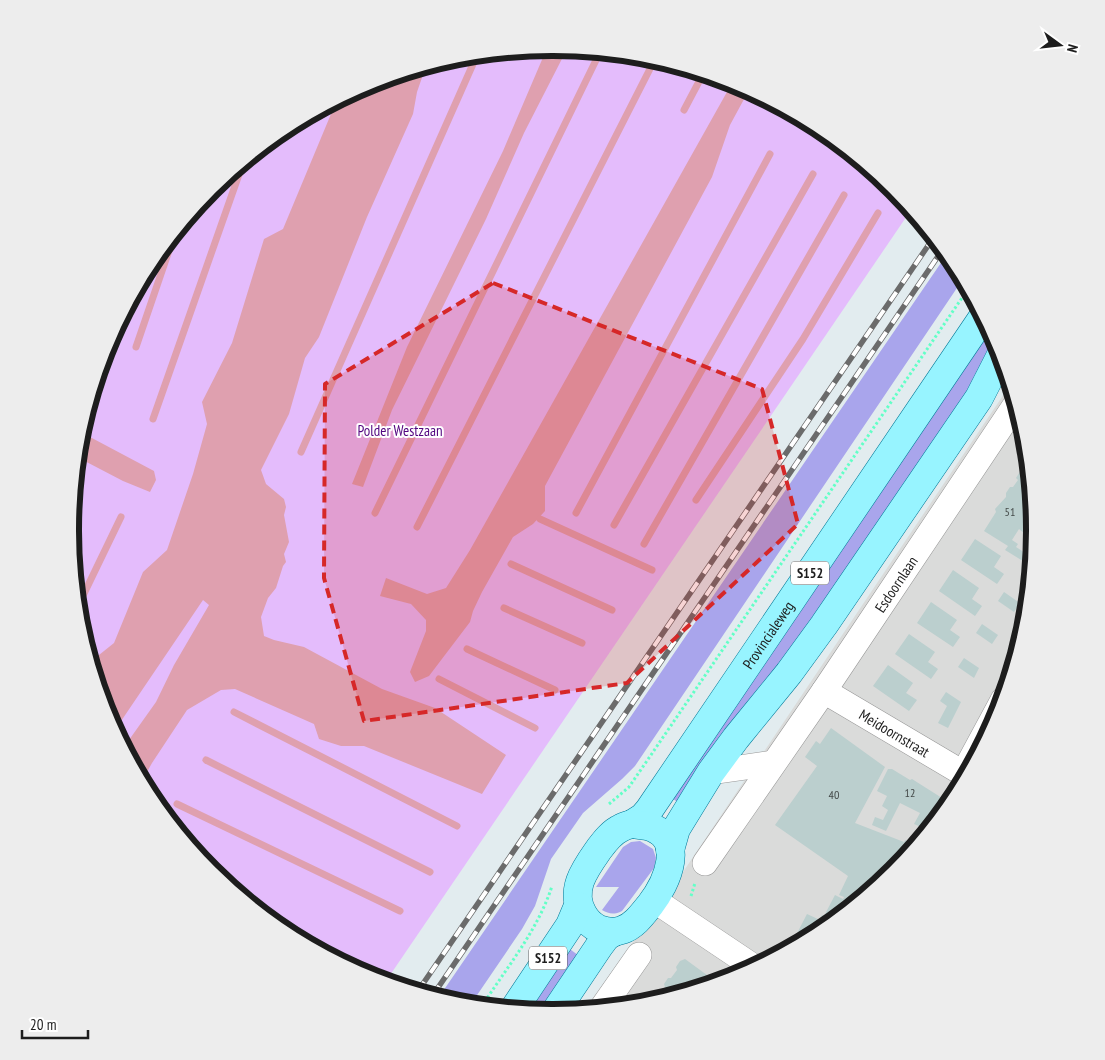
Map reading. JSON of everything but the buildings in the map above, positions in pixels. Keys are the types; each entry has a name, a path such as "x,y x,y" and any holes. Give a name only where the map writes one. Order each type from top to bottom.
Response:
{"main road":[{"name":"Provincialeweg","path":"632,824 643,817 649,810 979,324"},
{"name":"S152","path":"564,1004 606,937 638,920 654,900 669,873 670,850 676,829 711,772 789,673 824,625 979,398 996,365"},
{"path":"632,824 648,826 658,831 666,840 670,850"},
{"name":"S152","path":"518,1003 570,925 578,906 576,898 578,887 585,869 608,838 620,828 632,824"},
{"path":"578,906 586,920 595,928 614,932"}],"street":[{"name":"Esdoornlaan","path":"705,863 1011,411"},
{"name":"Meidoornstraat","path":"824,690 960,772"},
{"path":"711,772 773,763"},
{"path":"654,900 747,962"},
{"path":"607,1001 639,955"}],"path":[{"path":"606,807 629,787 964,295"},
{"path":"486,999 545,907 552,884"}],"highlighted area":[{"path":"493,283 762,389 798,524 627,683 364,721 324,578 325,384"}],"shaded area":[{"path":"543,56 563,56 524,133 486,219 392,410 363,487 352,484 407,347 503,151"},
{"path":"423,74 417,92 413,114 367,217 319,337 305,358 289,414 261,470 266,484 284,499 286,507 284,515 289,542 284,554 286,562 276,588 268,598 261,617 264,636 304,647 382,689 435,708 506,755 482,794 364,746 341,746 319,739 314,724 235,689 221,690 187,710 146,773 128,741 156,702 174,665 209,605 203,600 120,722 104,682 96,657 114,643 143,572 167,550 193,474 207,424 202,402 232,343 264,239 283,229 332,111 371,92"},
{"path":"728,90 745,97 730,125 712,177 545,486 545,511 533,524 513,537 482,592 470,622 429,676 415,682 410,672 426,631 426,620 411,604 380,596 386,578 427,594 446,588 470,550"},
{"path":"942,261 958,286 635,766 583,813 551,859 535,906 522,929 475,997 443,991"},
{"path":"983,333 993,357 976,392 682,805 670,797"},
{"path":"1005,392 1017,438 1025,499 1025,561 1022,592 1010,653 1001,682 977,740 963,767 946,793 909,842 865,886 816,924 789,940 734,968 705,979 645,995 590,1002 679,878"},
{"path":"89,436 154,471 156,480 150,492 123,481 84,461"},
{"path":"640,841 653,849 656,858 654,868 622,911 609,913 602,910 619,887 596,887 623,847 631,842"},
{"path":"567,947 582,958 551,1004 528,1003"}],"green space":[{"name":"Polder Westzaan","path":"552,56 583,57 645,65 675,72 734,92 762,105 816,136 841,154 865,174 907,216 390,975 343,955 289,924 240,886 196,842 142,767 115,711 104,682 95,653 83,592 79,530 80,499 83,468 95,407 115,349 128,320 142,293 177,242 196,218 240,174 289,136 316,120 371,92 400,81 460,65 491,60"}],"waterway":[{"path":"375,513 597,58"},
{"path":"301,452 474,63"},
{"path":"417,527 651,66"},
{"path":"684,110 700,80"},
{"path":"576,513 770,154"},
{"path":"614,525 813,174"},
{"path":"153,419 239,175"},
{"path":"644,544 844,195"},
{"path":"696,500 803,339 878,213"},
{"path":"136,347 167,255"},
{"path":"83,595 121,517"},
{"path":"540,519 652,570"},
{"path":"511,564 612,610"},
{"path":"504,608 582,643"},
{"path":"467,649 555,690"},
{"path":"439,679 535,728"},
{"path":"234,712 457,826"},
{"path":"206,760 430,872"},
{"path":"177,804 400,911"}],"railway":[{"path":"422,986 929,244"},
{"path":"437,990 938,256"}]}
